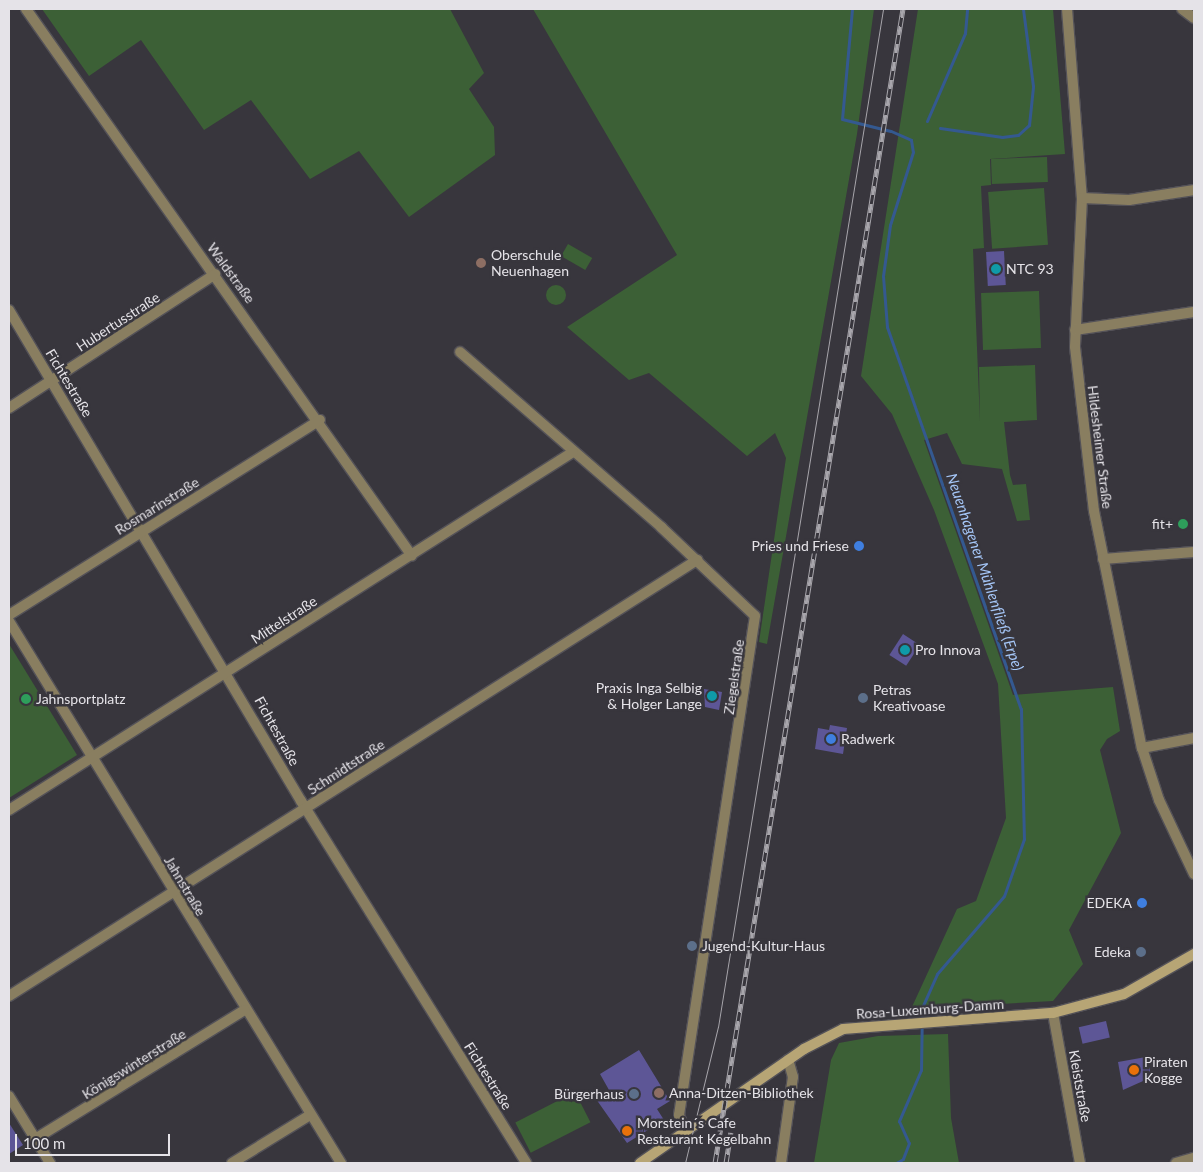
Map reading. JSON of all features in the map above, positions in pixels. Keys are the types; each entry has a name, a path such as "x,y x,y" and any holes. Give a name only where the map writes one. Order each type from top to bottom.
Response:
{"main road":[{"name":"Rosa-Luxemburg-Damm","path":"640,1163 788,1060 843,1029 915,1022 1053,1014 1124,994 1194,954"}],"street":[{"name":"Waldstraße","path":"26,9 320,420 412,556"},
{"name":"Hildesheimer Straße","path":"1067,9 1082,198 1075,330 1103,559 1142,748 1159,800 1194,874"},
{"path":"1182,9 1194,18"},
{"path":"1082,198 1129,200 1194,190"},
{"name":"Hubertusstraße","path":"9,408 215,274"},
{"name":"Fichtestraße","path":"9,310 228,673 306,809 526,1163"},
{"path":"1075,330 1194,312"},
{"name":"Ziegelstraße","path":"460,352 752,610 756,623 679,1115 686,1132"},
{"name":"Rosmarinstraße","path":"9,614 142,533 320,420"},
{"name":"Mittelstraße","path":"9,810 228,673 573,452"},
{"path":"1103,559 1194,552"},
{"name":"Schmidtstraße","path":"9,996 173,894 697,560"},
{"name":"Jahnstraße","path":"9,621 173,894 340,1163"},
{"path":"1142,748 1194,738"},
{"name":"Königswinterstraße","path":"36,1139 245,1010"},
{"name":"Kleiststraße","path":"1053,1014 1080,1163"},
{"path":"781,1163 794,1077 788,1060"},
{"path":"9,1096 50,1163"},
{"path":"232,1163 310,1115"},
{"path":"1176,1163 1194,1158"}],"green space":[{"path":"42,9 450,9 484,73 469,89 494,127 495,155 409,217 359,151 310,179 251,100 204,130 141,40 89,76"},
{"path":"533,9 874,9 857,134 767,644 759,642 786,458 775,433 747,456 649,373 629,380 567,327 677,255"},
{"path":"918,9 1053,9 1065,154 990,159 991,185 981,186 984,248 973,249 980,422 979,367 1035,365 1037,420 1004,422 1010,475 1013,485 1026,484 1030,520 1017,521 1002,469 962,464 947,433 924,440 1013,695 1113,687 1120,731 1107,739 1100,750 1121,833 1069,930 1083,964 1053,1001 911,1009 957,909 976,901 1006,818 998,684 934,510 892,414 861,376"},
{"path":"1047,157 1048,182 992,184 991,159"},
{"path":"1044,188 1048,245 992,249 988,192"},
{"path":"568,244 592,258 585,270 561,256"},
{"path":"556,285 563,288 566,295 563,302 556,305 549,302 546,295 549,288"},
{"path":"1039,291 1041,348 983,350 981,293"},
{"name":"Jahnsportplatz","path":"9,644 77,755 9,798"},
{"path":"948,1034 951,1118 959,1163 814,1163 831,1060 839,1043 878,1036"},
{"path":"575,1092 590,1122 531,1153 515,1122"}],"building":[{"name":"NTC 93","path":"1004,251 1006,285 988,286 986,252"},
{"name":"Pro Innova","path":"903,634 920,645 906,666 889,655"},
{"name":"Praxis Inga Selbig & Holger Lange","path":"704,689 722,692 719,710 705,707"},
{"name":"Radwerk","path":"830,725 847,728 843,754 815,749 818,728 829,730"},
{"path":"1106,1021 1110,1038 1083,1044 1079,1027"},
{"name":"Bürgerhaus","path":"639,1050 670,1101 657,1109 664,1120 627,1143 596,1099 609,1090 600,1074"},
{"name":"Piraten Kogge","path":"1146,1057 1152,1077 1123,1090 1118,1062"},
{"path":"9,1123 23,1145 9,1154"}],"waterway":[{"name":"Neuenhagener Mühlenfließ (Erpe)","path":"852,9 842,119 891,131 911,140 913,152 890,225 883,276 887,327 1021,709 1024,839 1004,896 937,974 922,1007 921,1070 899,1121 909,1143 903,1159 896,1163"},
{"path":"927,121 965,33 967,9"},
{"path":"940,128 1002,137 1018,135 1029,125 1033,86 1023,9"}],"tram line":[{"path":"685,1163 718,1027 883,9"}],"railway":[{"path":"715,1163 903,9"},
{"path":"726,1163 731,1132"}],"place":[{"name":"Oberschule Neuenhagen","path":"481,263"},
{"name":"NTC 93","path":"996,269"},
{"name":"fit+","path":"1183,524"},
{"name":"Pries und Friese","path":"859,546"},
{"name":"Pro Innova","path":"905,650"},
{"name":"Praxis Inga Selbig & Holger Lange","path":"712,696"},
{"name":"Petras Kreativoase","path":"863,698"},
{"name":"Jahnsportplatz","path":"26,699"},
{"name":"Radwerk","path":"831,739"},
{"name":"EDEKA","path":"1142,903"},
{"name":"Jugend-Kultur-Haus","path":"692,946"},
{"name":"Edeka","path":"1141,952"},
{"name":"Piraten Kogge","path":"1134,1070"},
{"name":"Anna-Ditzen-Bibliothek","path":"659,1093"},
{"name":"Bürgerhaus","path":"634,1094"},
{"name":"Morstein´s Cafe Restaurant Kegelbahn","path":"627,1131"}]}
